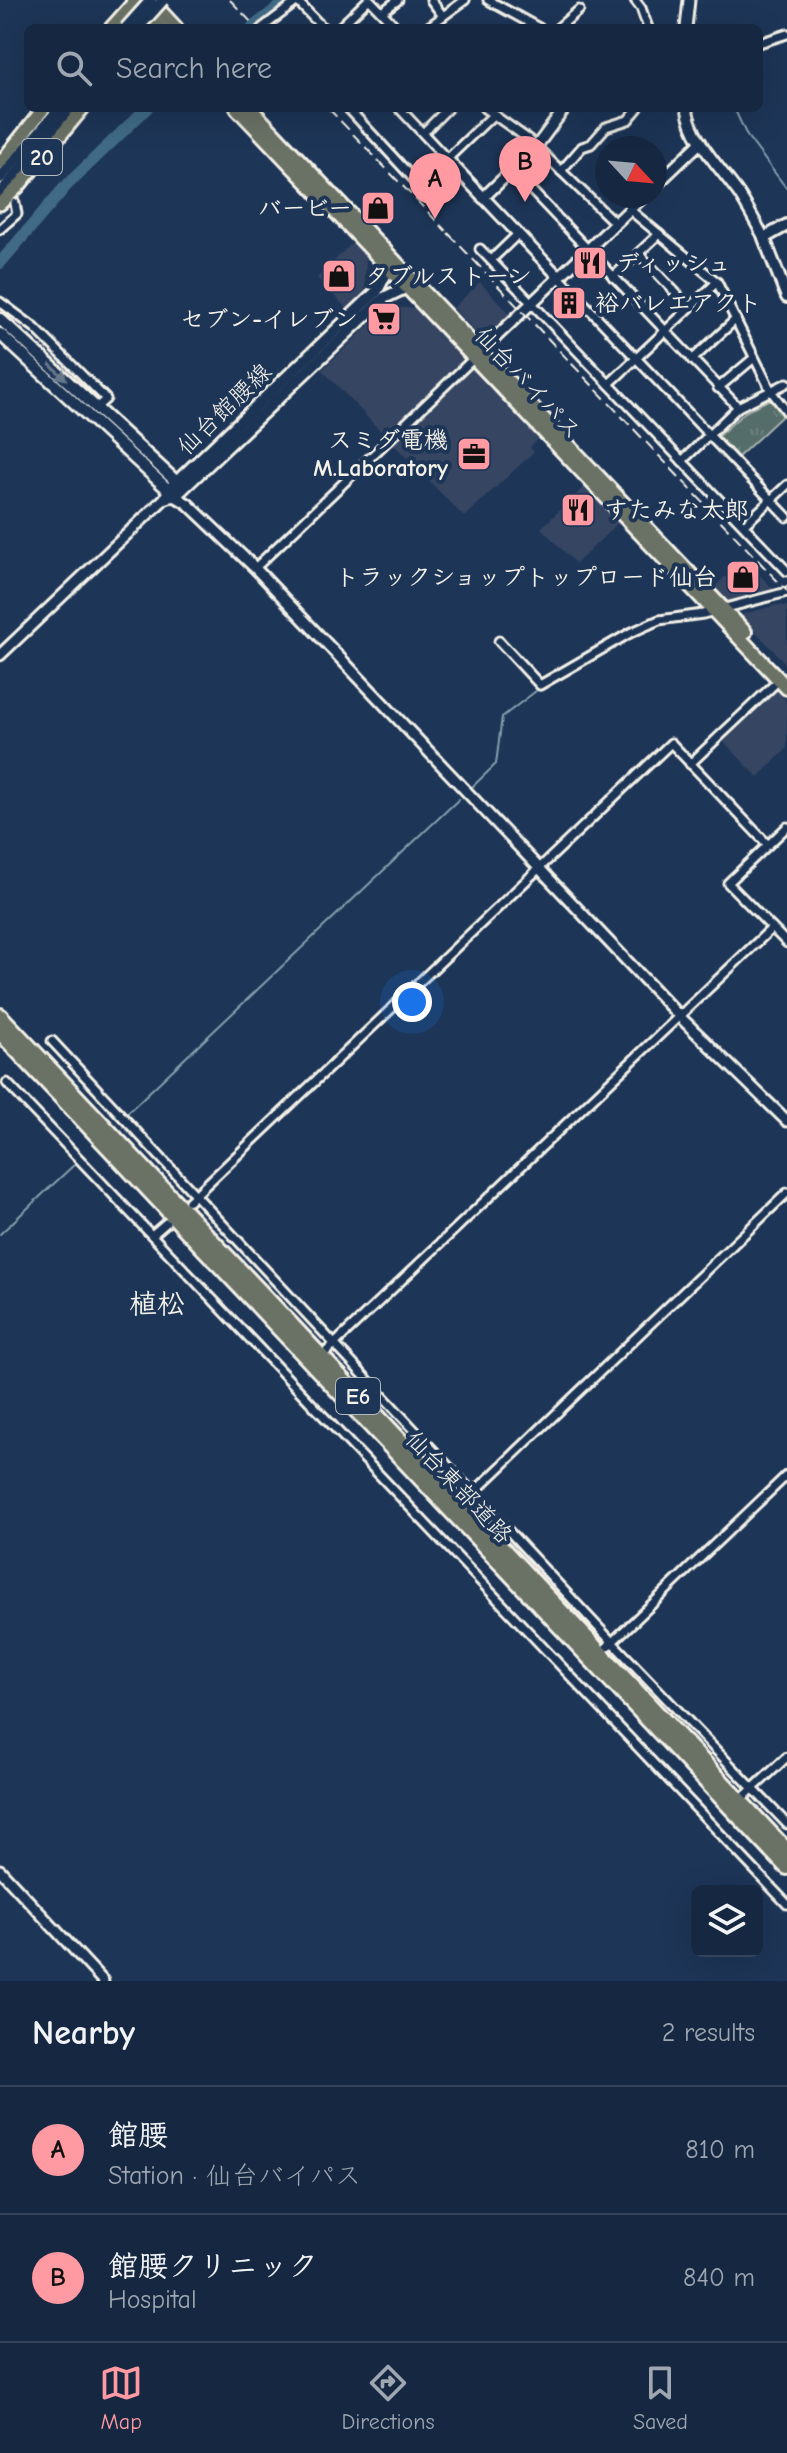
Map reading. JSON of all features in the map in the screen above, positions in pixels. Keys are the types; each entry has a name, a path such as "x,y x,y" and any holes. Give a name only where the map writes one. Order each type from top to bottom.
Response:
{"highway":[{"path":"150,0 157,23"},
{"path":"134,1 157,23"},
{"name":"仙台バイパス","path":"241,112 412,284 784,682"},
{"name":"仙台バイパス","path":"254,112 391,263"},
{"name":"仙台東部道路","path":"0,1016 713,1780 787,1867"},
{"name":"仙台東部道路","path":"0,1032 713,1780 787,1851"},
{"path":"713,1780 787,1843"},
{"path":"713,1780 787,1875"}],"main road":[{"path":"129,24 150,0"},
{"path":"142,24 163,0"},
{"path":"114,24 134,1"},
{"name":"20","path":"0,163 41,112"},
{"path":"0,178 57,112"},
{"path":"0,194 67,112"},
{"name":"20","path":"0,204 18,187 80,112"},
{"path":"787,225 764,238 787,297"},
{"name":"仙台館腰線","path":"173,491 377,291 391,263"},
{"name":"仙台館腰線","path":"173,491 384,298 412,284"},
{"name":"仙台館腰線","path":"0,319 96,408 173,491"},
{"path":"0,334 173,491"}],"street":[{"path":"343,24 369,0 393,24"},
{"path":"382,12 398,0"},
{"path":"431,0 443,16"},
{"path":"432,24 465,0"},
{"path":"488,0 526,24"},
{"path":"635,0 647,24"},
{"path":"686,24 689,0"},
{"path":"270,24 298,1 319,24"},
{"path":"563,24 579,10"},
{"path":"763,42 787,34"},
{"path":"352,112 432,199"},
{"path":"403,112 787,517"},
{"path":"423,133 444,112"},
{"path":"491,112 536,147 615,223"},
{"path":"483,198 536,147 562,112"},
{"path":"561,171 582,147 591,144 606,127 628,120 635,112"},
{"path":"688,112 701,142 739,194 764,238"},
{"path":"420,185 494,114"},
{"path":"667,175 701,142"},
{"path":"512,170 738,407"},
{"path":"0,229 17,214 15,203"},
{"path":"255,568 630,210 717,282 771,391 787,412"},
{"path":"491,260 518,234"},
{"path":"613,277 659,234"},
{"path":"480,249 787,571"},
{"path":"639,254 689,307"},
{"path":"609,384 717,282"},
{"path":"2,304 35,328 106,399 96,408"},
{"path":"692,360 736,319"},
{"path":"718,388 754,358"},
{"path":"682,461 738,407 787,383"},
{"path":"744,525 787,485"},
{"path":"0,655 173,491 255,568 679,1016 787,1121"},
{"path":"499,641 540,685 630,633 659,620 718,610 787,592"},
{"path":"690,764 784,682"},
{"path":"192,1198 671,743 768,845"},
{"path":"787,827 728,883 787,943"},
{"path":"330,1348 772,928"},
{"path":"52,1041 330,1348 750,1792 787,1824"},
{"path":"7,1083 787,1904"},
{"path":"470,1496 787,1193"},
{"path":"152,1235 166,1223"},
{"path":"609,1645 787,1475"},
{"path":"750,1792 787,1757"},
{"path":"0,1870 103,1981"}],"shaded area":[{"path":"353,242 366,256 365,291 347,309 317,278"},
{"path":"480,282 512,316 485,342 453,308"},
{"path":"387,308 415,308 467,361 387,438 322,370"},
{"path":"472,367 539,438 530,447 534,452 464,517 392,443"},
{"path":"585,486 619,522 576,564 541,528"},
{"path":"745,559 776,592 730,604 714,587"},
{"path":"776,605 787,606 787,665 740,615"},
{"path":"777,690 787,701 787,749 758,777 722,740"}],"green space":[{"path":"774,399 784,414 736,459 717,440 718,436 745,412"}],"waterway":[{"path":"257,24 288,0"},
{"path":"763,47 787,39"},
{"path":"0,263 66,186 143,112"},
{"path":"736,112 747,136 787,189"},
{"path":"470,789 496,764 502,717 536,691"},
{"path":"126,1114 459,799"},
{"path":"0,1234 76,1163"}],"railway":[{"path":"230,0 253,24"},
{"path":"332,112 446,231"},
{"path":"448,233 787,591"}],"place":[{"name":"館腰クリニック","path":"525,202"},
{"name":"バービー","path":"378,208"},
{"name":"館腰","path":"435,219"},
{"name":"ディッシュ","path":"590,263"},
{"name":"タブルストーン","path":"339,276"},
{"name":"裕バレエアクト","path":"569,303"},
{"name":"セブン-イレブン","path":"384,319"},
{"name":"スミダ電機 M.Laboratory","path":"474,454"},
{"name":"すたみな太郎","path":"578,510"},
{"name":"トラックショップトップロード仙台","path":"743,577"}],"district":[{"name":"植松","path":"157,1303"}]}
